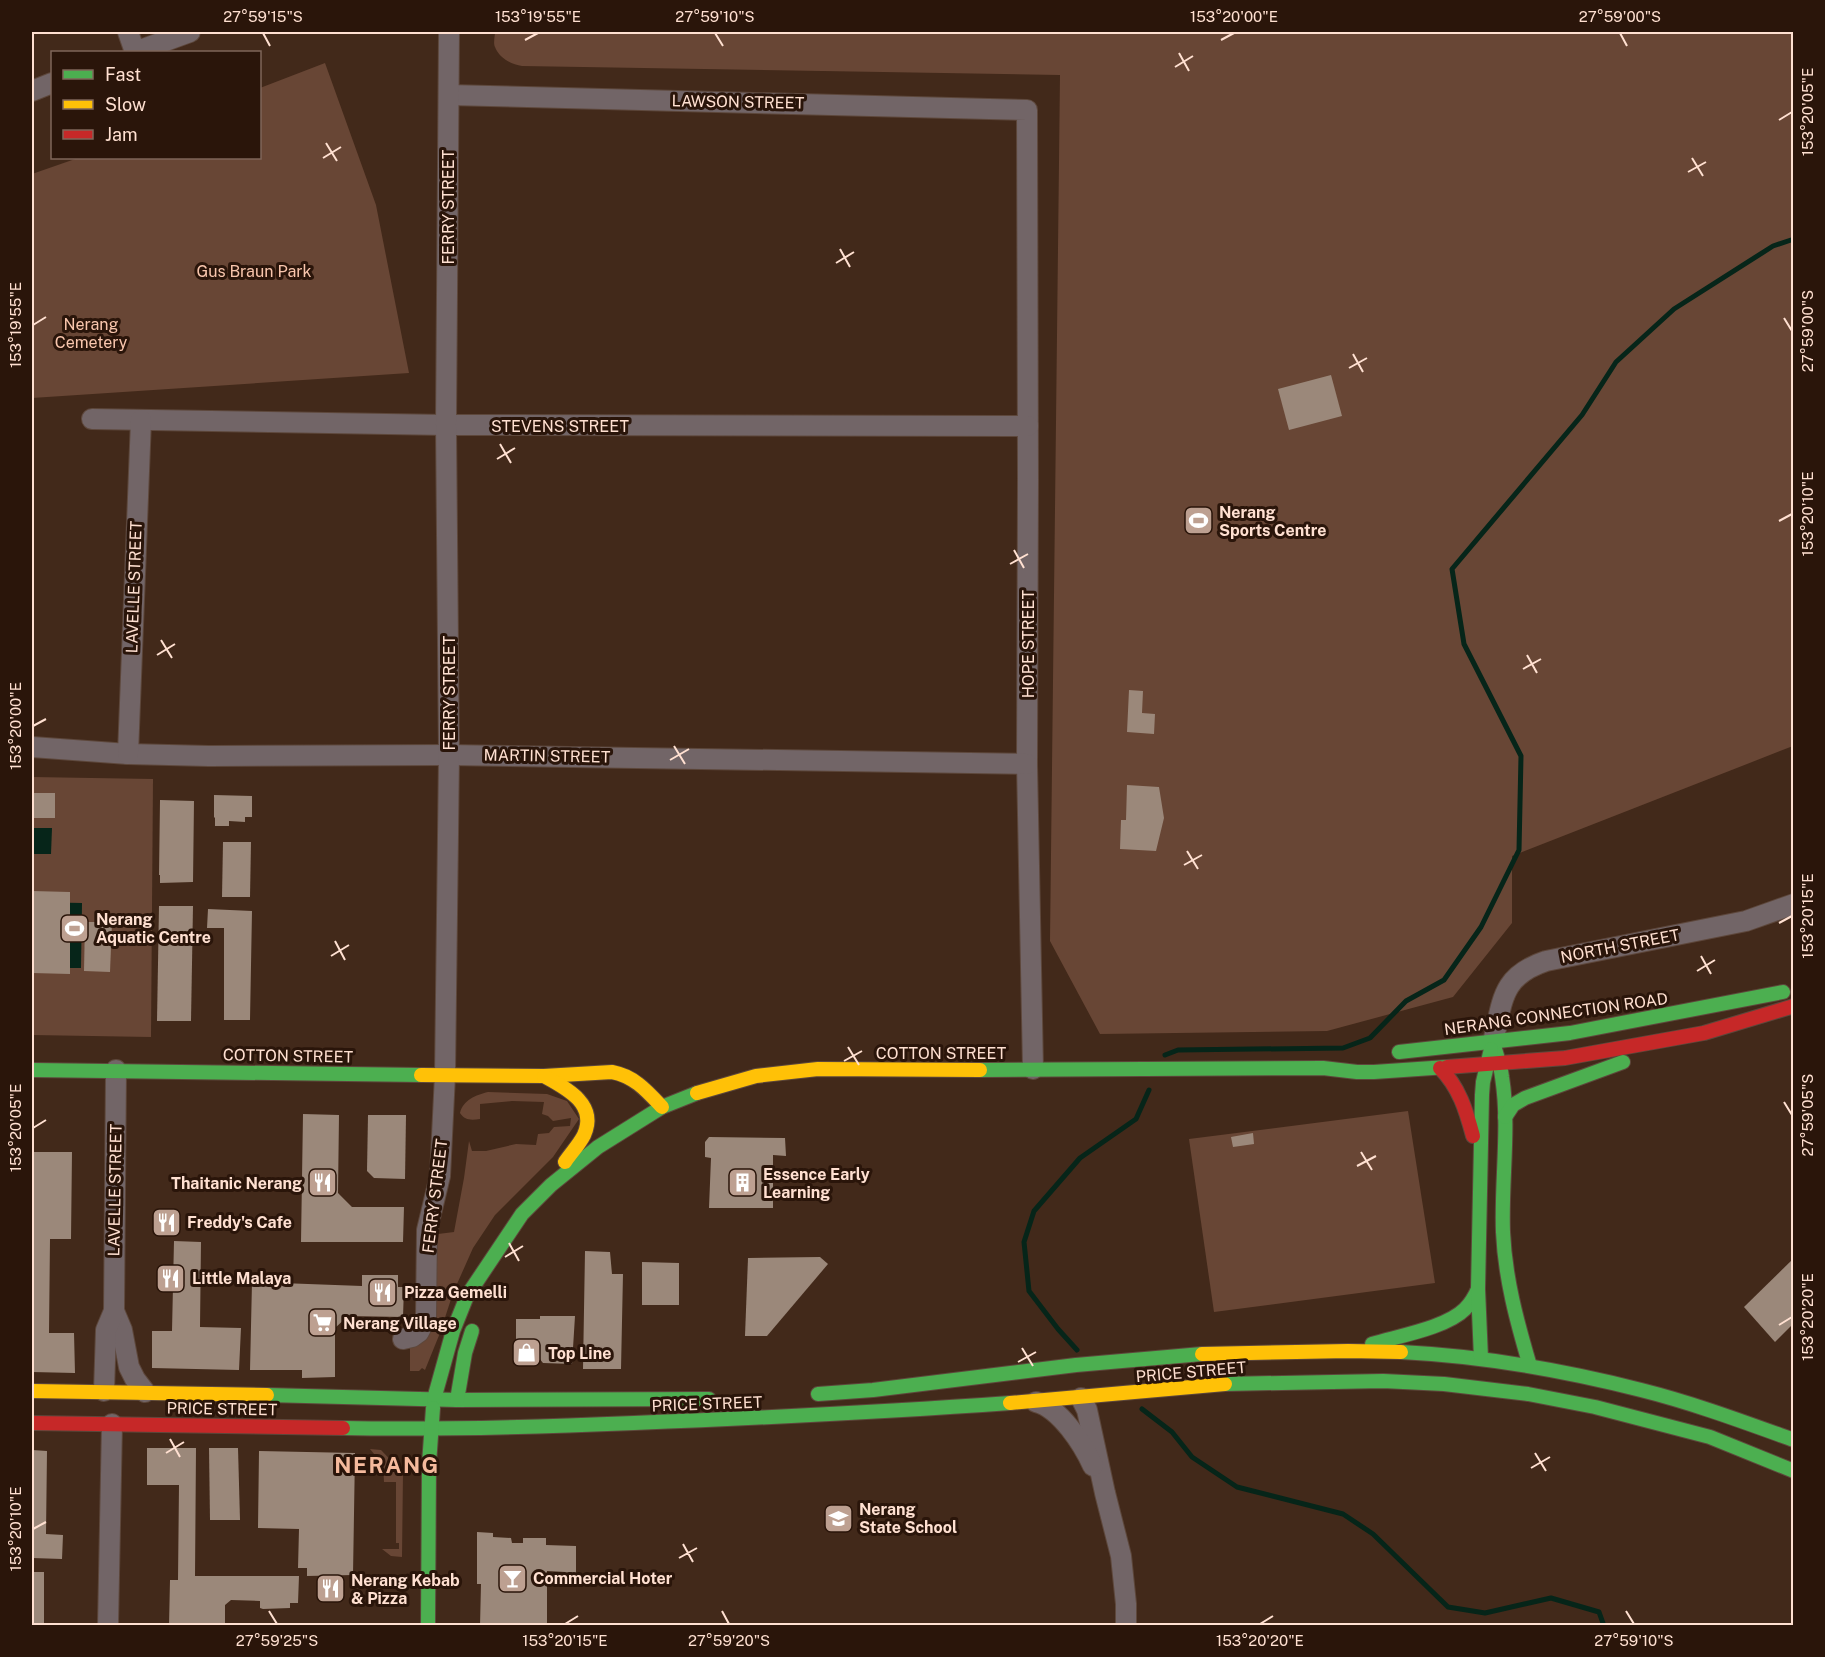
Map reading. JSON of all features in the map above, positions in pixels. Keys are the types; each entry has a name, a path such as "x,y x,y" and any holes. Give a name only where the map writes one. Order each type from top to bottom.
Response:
{"main road":[{"name":"NERANG CONNECTION ROAD","path":"1388,1053 1570,1032 1644,1020 1794,990"},
{"path":"1505,1117 1513,1105 1525,1098 1704,1033 1794,1005"},
{"path":"1033,1070 1323,1068 1357,1072 1440,1068 1589,1055 1704,1033"},
{"name":"NORTH STREET","path":"1481,1358 1478,1289 1482,1095 1493,1064 1494,1042"},
{"path":"1323,1068 1356,1057"},
{"name":"NORTH STREET","path":"1493,1064 1504,1096 1503,1231 1507,1270 1519,1331 1530,1366"},
{"name":"COTTON STREET","path":"32,1070 544,1076 618,1073 632,1079 662,1107 706,1089 756,1076 818,1068 1033,1070"},
{"path":"1440,1068 1454,1083 1460,1094 1480,1164"},
{"name":"COTTON STREET","path":"544,1076 603,1086"},
{"path":"544,1076 579,1098 585,1106 588,1118 588,1126 584,1135 551,1185"},
{"path":"428,1626 430,1429 439,1377 464,1303 477,1278 507,1233 551,1185 640,1113 662,1107"},
{"path":"485,1295 507,1233"},
{"path":"1348,1351 1446,1320 1462,1312 1472,1302 1478,1289"},
{"path":"454,1419 465,1353 478,1315"},
{"path":"1348,1351 1403,1352 1481,1358 1530,1366 1642,1390 1697,1406 1794,1440"},
{"name":"PRICE STREET","path":"810,1395 873,1390 1076,1365 1211,1353 1348,1351"},
{"path":"1481,1358 1498,1377 1528,1394 1595,1407 1710,1437 1794,1471"},
{"path":"981,1377 1052,1381"},
{"name":"PRICE STREET","path":"32,1391 104,1391 146,1402 434,1399 454,1419 773,1418 1032,1402 1075,1392 1227,1384 1383,1381 1444,1384 1528,1394"},
{"path":"104,1391 122,1406"},
{"name":"PRICE STREET","path":"32,1423 430,1429 454,1419 628,1401 718,1399"},
{"path":"32,1401 76,1406"},
{"path":"146,1402 185,1416 198,1425"},
{"path":"95,1413 112,1424"}],"street":[{"path":"128,32 135,51"},
{"path":"138,51 190,32"},
{"name":"FERRY STREET","path":"403,1339 419,1332 426,1318 428,1230 430,1211 440,1176 445,1075 449,755 446,425 449,32"},
{"path":"32,91 51,83"},
{"name":"LAWSON STREET","path":"449,95 1027,110"},
{"name":"HOPE STREET","path":"1027,110 1027,764 1033,1070"},
{"name":"STEVENS STREET","path":"92,419 446,425 1028,426"},
{"name":"LAVELLE STREET","path":"128,754 141,420"},
{"name":"MARTIN STREET","path":"32,747 128,754 209,756 449,755 1027,764"},
{"name":"NORTH STREET","path":"1494,1042 1502,1004 1509,986 1524,970 1546,961 1746,921 1794,904"},
{"name":"LAVELLE STREET","path":"104,1391 106,1330 114,1311 116,1070"},
{"name":"LAVELLE STREET","path":"114,1311 122,1330 129,1366 146,1402"},
{"path":"1075,1392 1087,1410 1121,1556 1125,1582 1126,1626"},
{"path":"1032,1402 1047,1407 1061,1418 1088,1457 1105,1493"},
{"path":"108,1626 112,1424"}],"green space":[{"path":"495,32 1793,32 1793,746 1512,856 1512,923 1453,997 1327,1031 1100,1034 1050,941 1060,75 522,66 510,62 499,54 494,45"},
{"name":"Gus Braun Park","path":"325,63 376,205 409,373 32,398 32,174 75,159 261,159 261,88"},
{"path":"32,777 153,779 151,1037 32,1035"},
{"path":"488,1092 547,1094 567,1101 579,1119 553,1157 495,1215 473,1248 453,1293 425,1370 422,1368 419,1371 410,1371 410,1347 424,1340 434,1323 438,1234 454,1232 469,1141 472,1151 486,1151 516,1144 536,1145 538,1134 549,1133 554,1127 570,1126 571,1118 553,1121 542,1114 544,1102 512,1101 480,1104 480,1119 469,1119 462,1116 460,1113 467,1101"},
{"path":"1408,1111 1435,1283 1214,1312 1189,1139"},
{"path":"370,1449 381,1450 403,1473 402,1557 391,1556 382,1549 399,1549 399,1543 396,1543 396,1482 384,1482 383,1465"}],"shaded area":[{"path":"32,828 52,828 51,854 32,854"},
{"path":"32,902 82,903 81,968 32,968"}],"building":[{"path":"1331,375 1342,416 1289,430 1278,389"},
{"path":"1129,690 1143,691 1142,713 1155,714 1154,734 1127,732"},
{"path":"1127,785 1159,787 1164,818 1156,851 1120,849 1121,820 1126,820"},
{"path":"32,793 55,793 55,818 32,818"},
{"path":"214,795 252,796 252,817 245,817 245,822 229,821 229,826 215,826"},
{"path":"160,800 194,801 193,882 160,883"},
{"path":"223,842 251,842 250,897 222,897"},
{"path":"32,891 70,892 70,974 32,973"},
{"path":"159,906 193,906 191,1021 157,1021"},
{"path":"208,909 252,911 250,1020 224,1020 224,928 207,928"},
{"path":"85,922 112,922 110,972 84,971"},
{"path":"303,1114 339,1115 338,1193 352,1207 404,1207 403,1242 301,1242"},
{"path":"368,1115 406,1115 405,1179 374,1178 367,1171"},
{"path":"1253,1133 1254,1144 1233,1147 1231,1137"},
{"name":"Essence Early Learning","path":"709,1137 785,1138 786,1156 773,1155 773,1208 709,1208 711,1158 705,1157 705,1142"},
{"path":"32,1152 72,1152 71,1239 50,1239 49,1333 74,1333 75,1373 32,1372"},
{"path":"174,1241 201,1242 200,1327 241,1328 239,1370 152,1368 152,1331 172,1331"},
{"path":"585,1251 610,1252 612,1274 623,1274 621,1369 583,1369"},
{"path":"820,1257 828,1264 767,1336 745,1336 748,1258"},
{"path":"1794,1258 1794,1323 1775,1342 1744,1307"},
{"path":"642,1262 679,1263 679,1305 642,1305"},
{"path":"362,1275 398,1275 398,1287 404,1287 403,1317 348,1316 335,1328 335,1377 302,1378 302,1370 250,1370 252,1282 362,1286"},
{"path":"540,1316 575,1316 572,1364 543,1363 539,1358 516,1358 516,1319 540,1319"},
{"path":"147,1448 196,1448 195,1576 299,1576 298,1603 290,1603 290,1608 263,1609 260,1608 260,1601 231,1600 225,1605 225,1626 169,1626 170,1580 178,1580 179,1485 147,1485"},
{"path":"209,1448 238,1448 240,1520 210,1520"},
{"path":"32,1450 47,1451 46,1534 63,1535 62,1559 32,1558"},
{"path":"259,1451 355,1453 353,1575 307,1576 307,1568 298,1568 299,1529 258,1528"},
{"name":"Commercial Hoter","path":"477,1532 493,1533 493,1537 511,1538 512,1543 523,1543 523,1538 546,1538 546,1545 576,1546 576,1584 565,1585 565,1572 547,1571 547,1626 480,1626 481,1584 477,1584"},
{"path":"32,1572 44,1572 44,1626 32,1626"}],"waterway":[{"path":"1165,1055 1178,1050 1343,1048 1370,1038 1406,1001 1444,980 1481,927 1519,850 1521,756 1464,644 1452,569 1582,415 1616,362 1674,309 1773,246 1794,239"},
{"path":"1077,1350 1029,1291 1024,1242 1034,1211 1080,1158 1136,1119 1149,1090"},
{"path":"1142,1409 1172,1432 1192,1457 1237,1487 1343,1514 1373,1534 1448,1607 1485,1613 1551,1598 1599,1612 1604,1626"}],"traffic: fast":[{"path":"1399,1052 1570,1033 1783,992"},
{"path":"1494,1046 1501,1073 1505,1116 1504,1249 1512,1300 1530,1366"},
{"path":"1481,1358 1478,1289 1482,1095 1491,1049"},
{"path":"1505,1117 1513,1105 1525,1098 1623,1062"},
{"path":"980,1070 1323,1068 1374,1072 1447,1067"},
{"path":"32,1070 421,1075"},
{"path":"434,1399 453,1331 467,1296 522,1214 551,1185 598,1147 662,1107 697,1093"},
{"path":"1372,1344 1421,1331 1457,1316 1473,1299 1478,1289"},
{"path":"457,1400 465,1353 472,1331"},
{"path":"1401,1352 1492,1361 1552,1370 1611,1383 1699,1407 1794,1440"},
{"path":"818,1394 873,1390 1076,1365 1202,1354"},
{"path":"1225,1384 1383,1381 1444,1384 1528,1394 1595,1407 1710,1437 1794,1471"},
{"path":"267,1395 457,1400 709,1399"},
{"path":"343,1428 525,1427 1010,1403"},
{"path":"428,1626 429,1464 433,1408"}],"traffic: slow":[{"path":"697,1093 756,1076 818,1069 980,1070"},
{"path":"421,1075 544,1076 612,1072 634,1081 662,1107"},
{"path":"544,1076 578,1098 587,1114 584,1135 565,1162"},
{"path":"1202,1354 1401,1352"},
{"path":"1010,1403 1225,1384"},
{"path":"32,1391 267,1395"}],"traffic: jam":[{"path":"1447,1067 1565,1058 1704,1033 1794,1006"},
{"path":"1440,1068 1457,1091 1473,1136"},
{"path":"32,1423 343,1428"}],"place":[{"name":"Nerang Sports Centre","path":"1198,521"},
{"name":"Nerang Aquatic Centre","path":"75,928"},
{"name":"Thaitanic Nerang","path":"323,1183"},
{"name":"Essence Early Learning","path":"742,1183"},
{"name":"Freddy's Cafe","path":"166,1222"},
{"name":"Little Malaya","path":"171,1278"},
{"name":"Pizza Gemelli","path":"383,1292"},
{"name":"Nerang Village","path":"322,1323"},
{"name":"Top Line","path":"527,1353"},
{"name":"Nerang State School","path":"838,1518"},
{"name":"Commercial Hoter","path":"512,1578"},
{"name":"Nerang Kebab & Pizza","path":"330,1589"}],"district":[{"name":"NERANG","path":"387,1465"}],"park label":[{"name":"Nerang Cemetery","path":"91,333"}]}
